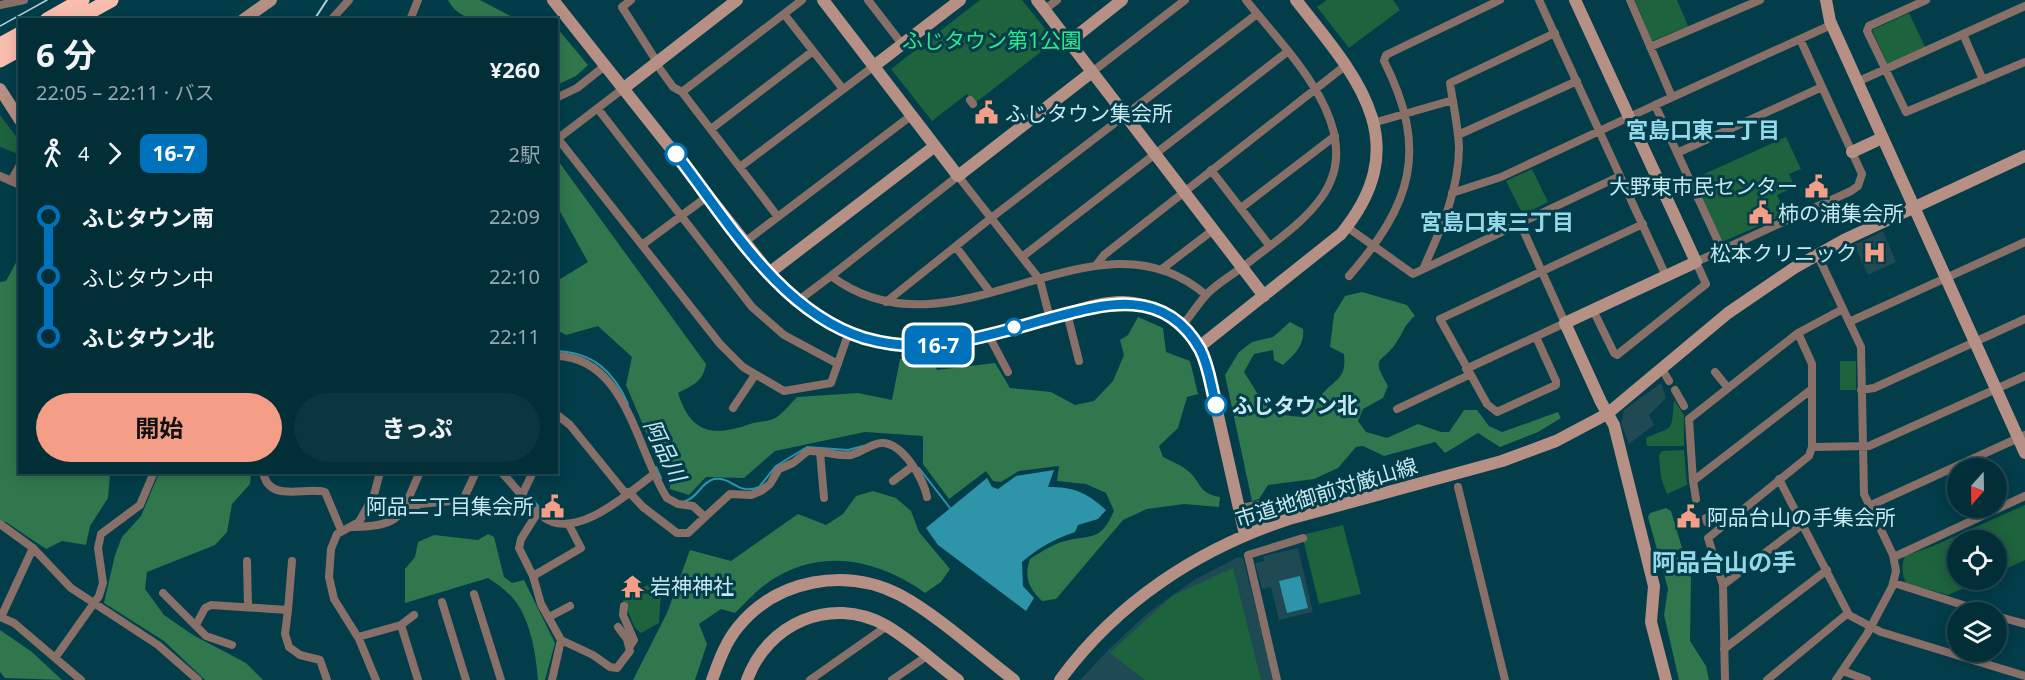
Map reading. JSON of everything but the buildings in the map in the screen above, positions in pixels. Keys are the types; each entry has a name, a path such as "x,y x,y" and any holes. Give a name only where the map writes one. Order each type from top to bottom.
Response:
{"highway":[{"path":"50,18 82,0"},
{"path":"79,18 111,0"},
{"path":"0,45 18,35"},
{"path":"0,60 18,50"}],"street":[{"path":"0,5 24,0"},
{"path":"246,18 271,0"},
{"path":"333,18 349,0"},
{"path":"411,18 417,0"},
{"path":"553,0 769,273 806,309 849,333 885,343 921,346 950,343 1108,303 1143,305 1174,320 1199,347 1206,362 1245,535"},
{"path":"632,0 622,7 673,87 682,92 778,217"},
{"path":"737,0 659,65 624,87 558,140 720,345 755,375 790,392 831,383 849,333"},
{"path":"682,92 802,0"},
{"path":"823,0 1040,280 1048,312"},
{"path":"740,167 960,0"},
{"path":"1057,0 1040,5 1264,296"},
{"path":"1069,42 1122,0"},
{"path":"803,297 1185,0"},
{"path":"1186,321 1206,295 1308,213 1325,192 1335,161 1332,119 1316,90 1246,0"},
{"path":"1199,347 1332,243 1347,227 1363,201 1372,175 1375,149 1373,123 1366,97 1353,74 1296,0"},
{"path":"1349,276 1386,229 1395,212 1405,182 1410,148 1405,113 1384,61 1386,55 1500,0"},
{"path":"1539,0 1666,276"},
{"path":"1575,0 1706,284 1617,355 1593,310"},
{"path":"1630,0 1672,97"},
{"path":"1650,47 1760,0"},
{"path":"1826,0 1831,25 1996,389 2022,437 2025,453"},
{"path":"1926,0 1869,27 1868,31 1883,58 1885,69 1906,112 2025,62"},
{"path":"871,1 902,44"},
{"path":"1857,82 2025,6"},
{"path":"784,14 843,89"},
{"path":"886,302 991,218 1257,14"},
{"path":"1452,193 1501,177 1831,25"},
{"path":"1424,267 1447,214 1459,150 1450,83 1554,33"},
{"path":"1963,34 1983,80"},
{"path":"1397,409 1565,323 1851,191 1861,181 1862,174 1800,39"},
{"path":"711,129 813,51"},
{"path":"1022,257 1287,52"},
{"path":"558,97 577,88 606,65"},
{"path":"1097,264 1104,255 1184,191 1341,69"},
{"path":"1458,135 1577,81"},
{"path":"1677,153 1822,87"},
{"path":"0,89 18,117"},
{"path":"1373,123 1452,100"},
{"path":"1654,105 1722,250"},
{"path":"598,109 762,317 796,343 838,364"},
{"path":"750,238 912,115"},
{"path":"1240,208 1335,136"},
{"path":"1852,152 1882,138"},
{"path":"769,273 935,146"},
{"name":"市道地御前対厳山線","path":"1060,680 1095,638 1134,602 1192,561 1245,535 1289,519 1520,455 1556,441 1607,414 1728,313 1817,254 2025,156"},
{"path":"1211,170 1269,244"},
{"path":"0,176 15,183"},
{"path":"1347,227 1413,274 1620,176"},
{"path":"642,246 708,196"},
{"path":"1520,223 1614,425 1639,508 1654,586 1651,622 1666,680"},
{"path":"1536,337 1556,385 1497,412 1487,404 1440,319 1643,224"},
{"path":"1162,269 1214,230"},
{"path":"1849,322 2025,242"},
{"path":"956,247 990,292"},
{"path":"1817,254 1861,350 1864,494 1894,557 1896,571 1894,583 1871,627 1836,680"},
{"path":"831,276 860,294 909,306 934,305 1097,264 1132,264 1162,269 1180,276 1206,295"},
{"path":"1687,412 1728,388 1798,333 1843,309"},
{"path":"1067,313 1080,361"},
{"path":"1861,390 1874,388 2025,319"},
{"path":"1725,680 1723,585 1709,546 1708,524 1779,479 1809,456 1812,447 1812,364 1798,333"},
{"path":"988,334 1008,372"},
{"path":"558,356 588,362 605,375 617,392 667,498 678,504 693,507 705,517"},
{"path":"1662,369 1669,381"},
{"path":"1715,372 1728,388"},
{"path":"733,408 755,375"},
{"path":"1812,447 1862,448 2025,376"},
{"path":"1690,487 1812,389"},
{"path":"1675,390 1687,412 1690,487 1696,499"},
{"path":"558,416 570,425 642,507 677,533 688,532 727,496 761,491 779,469 793,463 808,451 850,455 879,444 888,444 897,448 913,466 925,484 927,497"},
{"path":"1869,506 2022,437"},
{"path":"820,452 823,498"},
{"path":"893,481 913,466"},
{"path":"56,658 95,603 103,585 99,539 108,527 140,505 153,474"},
{"path":"264,474 267,482 280,492 325,492 342,530"},
{"path":"352,527 371,502 379,474"},
{"path":"403,513 419,474"},
{"path":"376,680 358,637 334,599 329,584 330,549 342,530 386,523 420,504 463,500 475,474"},
{"path":"503,474 523,492 538,513 554,523 569,525 588,519 654,474"},
{"path":"523,492 532,474"},
{"path":"1779,479 1847,608 1847,614"},
{"path":"1458,487 1505,680"},
{"path":"1894,557 1932,543 2025,496"},
{"path":"1246,507 1268,503 1275,512"},
{"path":"538,513 519,543 520,552 533,576 540,601 561,640 552,680"},
{"path":"0,524 33,548 71,588 158,645 198,680"},
{"path":"1723,585 1803,524"},
{"path":"533,576 581,548 569,525"},
{"path":"1278,680 1247,554 1303,538"},
{"path":"33,548 0,617 14,623 81,680"},
{"path":"247,561 248,607"},
{"path":"292,561 285,634 289,647 300,655 320,660 327,680"},
{"path":"1724,649 1827,570"},
{"path":"712,680 732,636 758,608 779,594 803,585 841,580 872,584 902,596 1014,680"},
{"path":"1894,583 1954,602"},
{"path":"163,593 215,641 232,645"},
{"path":"474,594 501,680"},
{"path":"442,602 466,680"},
{"path":"196,625 205,608 211,605 288,609"},
{"path":"549,617 570,606"},
{"path":"561,640 586,650 613,668 620,666 627,657 634,640 623,615 624,606"},
{"path":"747,680 765,647 782,631 803,620 826,614 850,614 887,626 958,680"},
{"path":"1847,614 1871,627 2025,676"},
{"path":"1767,680 1847,614"},
{"path":"358,637 401,625 414,615"},
{"path":"2007,618 2025,624"},
{"path":"401,625 418,680"},
{"path":"810,680 887,626"},
{"path":"618,627 630,646"},
{"path":"892,680 927,656"},
{"path":"1843,671 1867,680"}],"shaded area":[{"name":"松本クリニック","path":"1883,231 1896,262 1868,275 1854,245"},
{"path":"1661,383 1666,398 1649,415 1654,425 1629,444 1621,424 1624,410"},
{"path":"1298,548 1313,612 1279,620 1271,587 1262,589 1255,563 1264,561 1263,556"},
{"path":"1238,557 1243,558 1274,680 1080,680 1149,612 1194,580"}],"green space":[{"path":"448,0 480,0 514,18 469,18 454,8"},
{"name":"ふじタウン第1公園","path":"980,0 1022,0 1055,41 975,103 967,94 932,121 891,69"},
{"path":"1327,0 1393,0 1400,10 1349,48 1317,7"},
{"path":"1635,0 1677,0 1688,26 1652,41"},
{"path":"1909,13 1926,49 1888,65 1872,30"},
{"path":"558,29 588,65 576,76 558,85"},
{"path":"0,115 18,139 18,154 0,147"},
{"path":"1786,137 1801,169 1789,174 1795,187 1777,195 1786,214 1722,242 1693,179"},
{"path":"558,163 706,364 700,379 678,393 690,417 705,429 725,430 774,419 797,397 858,393 892,400 900,359 930,355 937,370 995,363 1010,388 1051,392 1075,405 1094,401 1113,381 1124,355 1120,340 1128,335 1138,317 1163,328 1166,352 1190,361 1198,394 1187,397 1178,428 1159,446 1163,457 1188,471 1207,493 1220,497 1219,507 1184,504 1147,509 1123,520 1056,599 1042,601 1028,582 1027,571 1030,559 1061,542 1095,535 1104,528 1114,511 1106,493 1086,484 1057,481 1059,466 1019,471 1001,482 993,481 986,471 949,499 923,464 923,436 865,432 775,451 744,478 706,477 689,495 670,489 670,476 673,470 666,454 657,458 626,385 632,357 598,326 566,335 558,331 558,280 588,262 558,208"},
{"path":"1532,169 1548,202 1523,215 1506,181"},
{"path":"18,259 18,474 110,474 108,498 90,526 86,545 62,541 46,549 6,522 0,521 0,282 6,281"},
{"path":"1362,292 1407,305 1415,316 1391,350 1380,361 1380,369 1388,386 1383,398 1363,409 1358,421 1366,432 1387,438 1418,424 1441,432 1449,432 1464,410 1477,410 1489,426 1502,432 1558,412 1561,418 1538,432 1500,447 1478,433 1445,453 1435,442 1384,456 1363,446 1356,447 1338,468 1314,479 1268,485 1259,499 1252,501 1225,375 1239,352 1252,342 1273,337 1290,322 1303,329 1300,345 1283,365 1274,360 1273,350 1254,354 1244,372 1271,410 1289,416 1302,417 1343,372 1344,354 1330,347 1334,314 1345,296"},
{"path":"1840,361 1856,361 1856,390 1840,390"},
{"path":"1674,400 1684,415 1684,446 1647,446 1646,438 1666,429 1671,424"},
{"path":"1684,450 1687,485 1667,494 1661,478 1659,455 1662,451"},
{"path":"159,474 251,474 250,484 232,504 227,532 215,545 147,572 145,589 164,615 193,635 246,663 263,680 205,680 164,641 104,603 115,555 122,537 141,516"},
{"path":"873,491 896,498 911,511 919,532 950,569 941,582 925,593 886,571 865,564 823,561 802,566 782,574 762,587 735,613 721,609 699,624 707,644 695,680 633,680 667,613 690,550 731,561 798,514 826,525 843,514 856,496"},
{"path":"2025,505 2025,560 2007,568 2007,530 1969,530 1996,518 2007,518 2007,513"},
{"path":"1666,508 1671,511 1691,578 1690,641 1706,666 1709,680 1679,680 1664,615 1668,589 1648,517 1650,513"},
{"path":"1343,525 1361,594 1319,604 1302,535"},
{"path":"488,534 494,537 504,577 512,583 524,580 555,643 545,680 538,680 534,647 518,604 500,586 488,578 405,603 405,569 415,557 418,542 434,535 478,540"},
{"path":"1947,540 1947,590 1959,590 1948,595 1906,583 1904,577 1905,556"},
{"path":"1233,568 1261,680 1145,680 1110,653 1172,596"},
{"path":"652,582 661,591 659,623 641,633 635,628 623,600"},
{"path":"0,630 32,652 62,680 5,678 0,672"}],"water":[{"path":"1054,470 1048,487 1079,492 1106,510 1098,519 1078,525 1075,532 1047,544 1022,562 1023,586 1034,598 1026,611 938,545 926,528 987,478 992,487 998,489 1016,476"},
{"path":"1300,576 1308,608 1287,613 1279,581"}],"waterway":[{"name":"阿品川","path":"558,351 581,355 601,366 616,382 628,404"},
{"name":"阿品川","path":"685,501 714,479 726,480 740,488 759,487 776,466 807,447 848,450 863,446"},
{"name":"阿品川","path":"656,467 661,478"},
{"name":"阿品川","path":"919,468 950,508"},
{"path":"529,496 541,509"}],"tram line":[{"path":"0,26 47,0"}],"railway":[{"path":"315,18 327,0"}],"bus line":[{"name":"16-7","path":"676,154 779,285 812,313 849,333 892,344 936,345 964,340 1102,304 1120,302 1137,304 1165,314 1191,337 1206,362 1216,405"}],"place":[{"name":"ふじタウン集会所","path":"987,113"},
{"name":"大野東市民センター","path":"1816,186"},
{"name":"柿の浦集会所","path":"1760,213"},
{"name":"松本クリニック","path":"1875,253"},
{"name":"ふじタウン北","path":"1216,405"},
{"name":"阿品二丁目集会所","path":"552,506"},
{"name":"阿品台山の手集会所","path":"1689,517"},
{"name":"岩神神社","path":"632,586"}],"district":[{"name":"宮島口東二丁目","path":"1703,129"},
{"name":"宮島口東三丁目","path":"1497,221"},
{"name":"阿品台山の手","path":"1724,561"}]}
